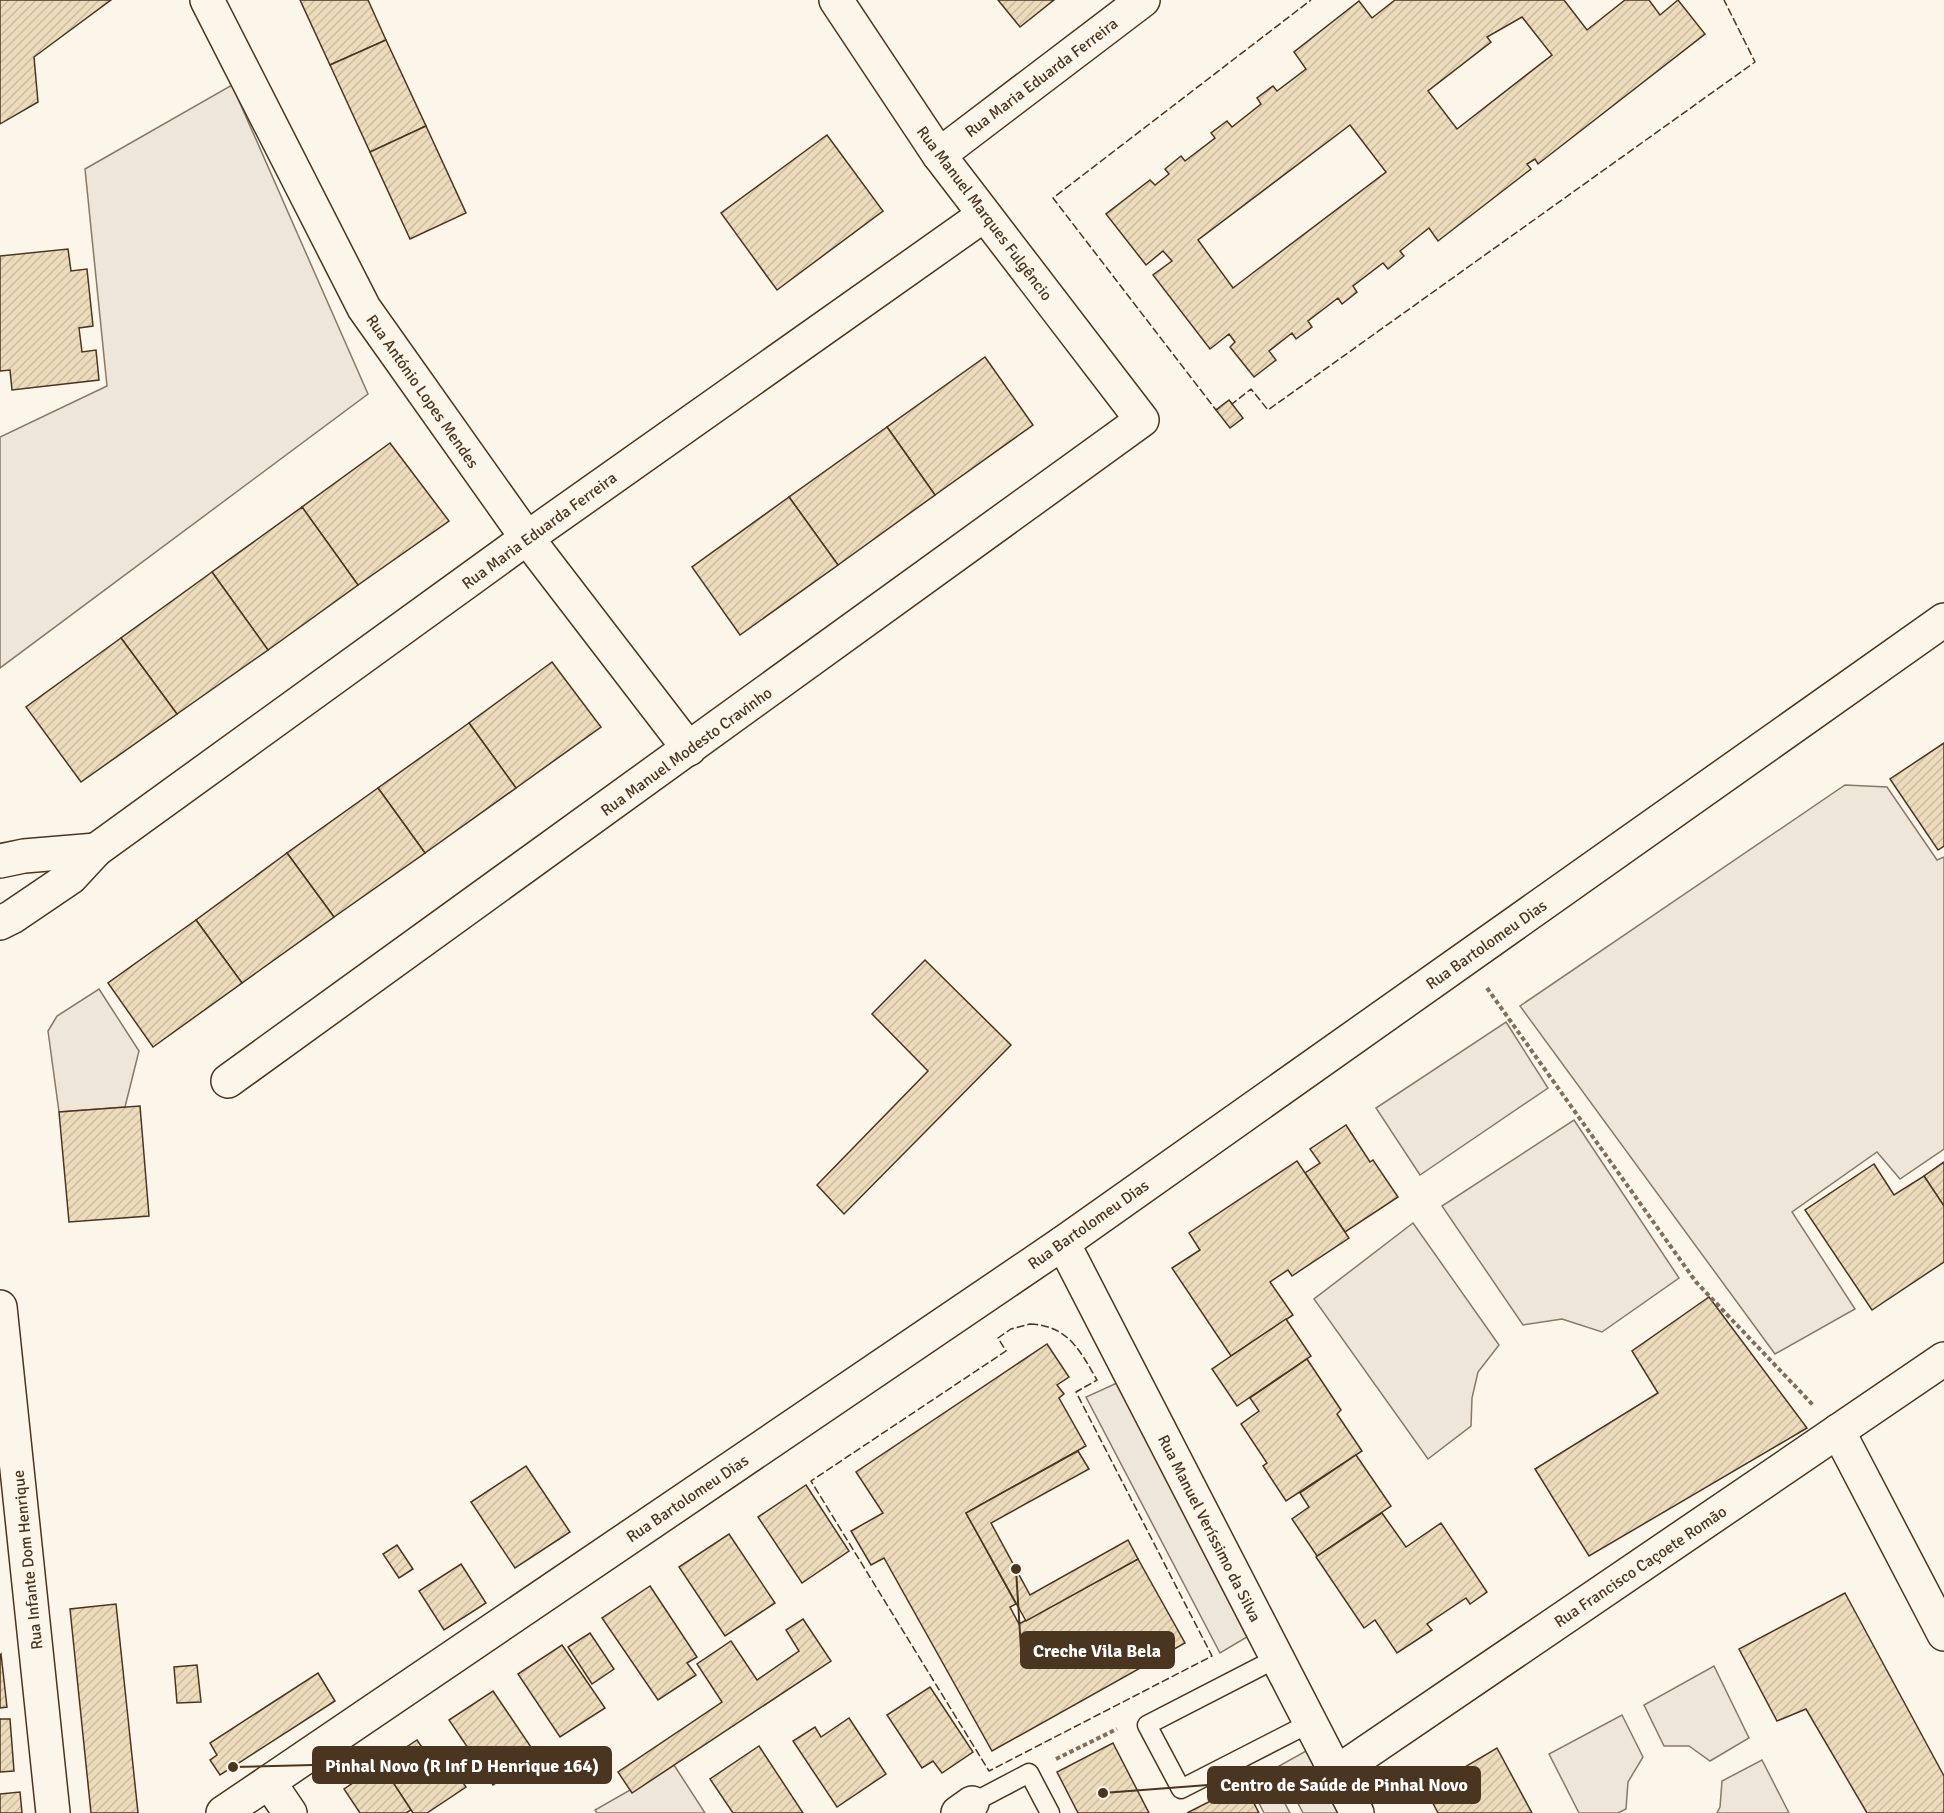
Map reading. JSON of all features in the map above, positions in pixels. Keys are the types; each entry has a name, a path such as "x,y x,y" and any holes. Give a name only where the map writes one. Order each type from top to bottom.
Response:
{"street":[{"name":"Rua António Lopes Mendes","path":"207,0 364,308 527,538 689,749"},
{"name":"Rua Manuel Marques Fulgêncio","path":"836,0 939,155 1142,420"},
{"name":"Rua Maria Eduarda Ferreira","path":"939,155 1143,0"},
{"name":"Rua Maria Eduarda Ferreira","path":"0,923 71,877 96,850 527,538 984,215"},
{"name":"Rua Manuel Modesto Cravinho","path":"228,1081 1142,420"},
{"name":"Rua Bartolomeu Dias","path":"223,1813 1063,1243 1944,620"},
{"path":"0,861 24,856 96,850"},
{"name":"Rua Manuel Veríssimo da Silva","path":"1063,1243 1357,1813"},
{"name":"Rua Infante Dom Henrique","path":"0,1307 54,1813"},
{"name":"Rua Francisco Caçoete Romão","path":"1336,1773 1944,1359"},
{"path":"1838,1431 1944,1634"},
{"path":"269,1782 290,1813"}],"lane":[{"path":"1277,1658 1147,1725 1181,1790 1310,1723"},
{"path":"965,1808 1029,1773 1050,1813"}],"path":[{"path":"1466,958 1696,1282 1838,1431"},
{"path":"1029,1773 1119,1727 1147,1725"}],"shaded area":[{"path":"232,85 368,394 0,668 0,437 107,386 85,169"},
{"path":"1845,785 1887,787 1937,860 1944,857 1944,1149 1900,1179 1877,1152 1792,1212 1855,1309 1775,1354 1520,1006"},
{"path":"99,989 139,1051 125,1107 59,1112 48,1031 57,1016"},
{"path":"1506,1022 1548,1088 1420,1175 1376,1108"},
{"path":"1574,1120 1679,1278 1602,1332 1562,1319 1523,1325 1442,1206"},
{"path":"1413,1223 1499,1345 1478,1372 1472,1398 1471,1426 1428,1459 1314,1299"},
{"path":"1117,1383 1247,1637 1220,1653 1086,1397"},
{"path":"1714,1666 1749,1738 1710,1761 1689,1746 1664,1746 1644,1705"},
{"path":"1622,1715 1643,1757 1628,1782 1626,1809 1618,1813 1579,1813 1549,1754"},
{"path":"1306,1751 1338,1813 1303,1813 1279,1766"},
{"path":"1762,1760 1789,1813 1717,1813 1720,1807 1722,1781"},
{"path":"674,1765 705,1813 597,1813 595,1810"},
{"path":"1270,1775 1290,1813 1264,1813 1250,1785"}],"building":[{"path":"0,0 111,0 34,57 38,102 0,124"},
{"path":"300,0 368,0 386,40 330,65"},
{"path":"998,0 1054,0 1020,27"},
{"path":"1395,0 1564,0 1587,30 1625,0 1649,0 1660,15 1678,0 1705,34 1538,164 1535,159 1527,164 1531,169 1438,241 1429,228 1400,251 1404,256 1388,269 1383,263 1353,286 1357,292 1342,304 1338,298 1308,321 1312,327 1296,339 1292,333 1269,351 1276,360 1254,377 1230,347 1235,342 1229,334 1210,349 1153,275 1172,261 1163,251 1146,265 1106,214 1150,180 1155,185 1169,174 1165,169 1181,156 1185,161 1215,138 1211,133 1227,121 1232,127 1261,104 1257,98 1273,86 1277,91 1306,69 1294,52 1359,1 1372,18","holes":["1522,17 1552,55 1457,129 1428,91 1491,42 1487,37","1350,125 1386,172 1233,288 1198,240"]},
{"path":"386,40 426,126 370,152 330,65"},
{"path":"426,126 466,213 410,239 370,152"},
{"path":"827,135 883,211 777,290 721,213"},
{"path":"68,249 71,271 87,269 93,326 79,328 82,352 96,350 99,380 12,390 10,370 0,371 0,256"},
{"path":"985,357 1033,425 935,495 887,427"},
{"path":"1229,400 1243,418 1230,428 1216,410"},
{"path":"887,427 935,495 838,565 789,497"},
{"path":"390,443 449,521 358,585 302,507"},
{"path":"789,497 838,565 740,635 692,567"},
{"path":"302,507 358,585 268,650 212,572"},
{"path":"212,572 268,650 177,714 121,638"},
{"path":"121,638 177,714 81,782 26,707"},
{"path":"552,662 601,727 516,788 469,723"},
{"path":"469,723 516,788 425,853 378,788"},
{"path":"1944,743 1944,846 1938,850 1890,779"},
{"path":"378,788 425,853 334,917 287,853"},
{"path":"287,853 334,917 242,983 196,920"},
{"path":"196,920 242,983 153,1047 108,983"},
{"path":"925,960 1011,1045 844,1214 817,1185 928,1071 872,1014"},
{"path":"140,1106 149,1216 69,1222 59,1112"},
{"path":"1346,1125 1370,1162 1373,1160 1398,1197 1345,1232 1305,1173 1320,1163 1310,1149"},
{"path":"1297,1161 1349,1238 1292,1276 1288,1270 1270,1282 1293,1315 1231,1356 1172,1268 1200,1250 1189,1233"},
{"path":"1944,1162 1944,1206 1924,1176"},
{"path":"1874,1164 1894,1195 1924,1176 1944,1206 1944,1262 1872,1310 1805,1210"},
{"path":"1709,1297 1807,1428 1589,1556 1535,1469 1658,1393 1632,1351"},
{"path":"1286,1319 1311,1356 1237,1406 1212,1369"},
{"path":"1047,1344 1069,1377 1057,1385 1064,1394 1059,1398 1086,1446 966,1513 1016,1604 1010,1607 1019,1624 1138,1559 1185,1643 992,1751 884,1558 871,1565 851,1531 883,1513 856,1472"},
{"path":"1307,1359 1341,1410 1337,1414 1362,1451 1286,1501 1263,1466 1267,1463 1241,1424 1259,1411 1250,1398"},
{"path":"1078,1451 1089,1469 991,1523 1030,1595 1128,1540 1138,1559 1026,1621 966,1513"},
{"path":"1356,1455 1391,1506 1317,1556 1292,1519 1309,1507 1300,1493"},
{"path":"526,1466 570,1532 515,1568 471,1502"},
{"path":"806,1485 849,1551 802,1583 758,1517"},
{"path":"1382,1513 1406,1547 1441,1523 1487,1592 1470,1604 1466,1598 1427,1624 1432,1630 1397,1653 1375,1620 1364,1628 1316,1557"},
{"path":"729,1534 775,1603 725,1636 679,1567"},
{"path":"397,1545 413,1569 399,1578 383,1554"},
{"path":"461,1564 486,1603 444,1630 419,1591"},
{"path":"650,1586 697,1657 687,1663 696,1675 658,1700 602,1618"},
{"path":"1845,1593 1944,1776 1944,1813 1867,1813 1806,1709 1777,1721 1739,1649"},
{"path":"116,1604 138,1813 91,1813 70,1609"},
{"path":"803,1619 831,1661 632,1793 618,1772 722,1702 697,1664 731,1641 757,1680 799,1651 786,1630"},
{"path":"590,1633 614,1669 592,1684 568,1647"},
{"path":"562,1645 605,1708 560,1737 518,1674"},
{"path":"0,1655 7,1707 0,1708"},
{"path":"197,1665 201,1702 177,1703 174,1667"},
{"path":"318,1673 335,1701 220,1775 210,1760 217,1755 210,1743"},
{"path":"930,1687 973,1752 942,1773 933,1761 922,1768 887,1715"},
{"path":"493,1691 537,1756 493,1785 449,1720"},
{"path":"849,1718 886,1774 837,1807 793,1741 815,1727 821,1737"},
{"path":"0,1719 10,1719 14,1771 0,1772"},
{"path":"417,1740 436,1768 447,1760 466,1787 427,1813 413,1813 381,1764"},
{"path":"1113,1743 1149,1813 1078,1813 1057,1772"},
{"path":"759,1746 803,1813 733,1813 710,1779"},
{"path":"1497,1748 1532,1813 1438,1813 1426,1790"},
{"path":"381,1764 411,1810 406,1813 360,1813 344,1789"},
{"path":"1244,1784 1259,1813 1187,1813"},
{"path":"20,1792 22,1813 0,1813 0,1794"}],"fence":[{"path":"1219,408 1216,410 1053,198 1311,0"},
{"path":"1231,402 1232,404 1251,389 1268,410 1755,62 1724,0"},
{"path":"1030,1324 1043,1326 1064,1335 1079,1350 1097,1380 1076,1392 1212,1656 989,1771 811,1481 1006,1351 998,1338 1011,1329 1030,1324"}],"place":[{"name":"Creche Vila Bela","path":"1016,1569"},
{"name":"Pinhal Novo (R Inf D Henrique 164)","path":"233,1767"},
{"name":"Centro de Saúde de Pinhal Novo","path":"1103,1793"}]}
